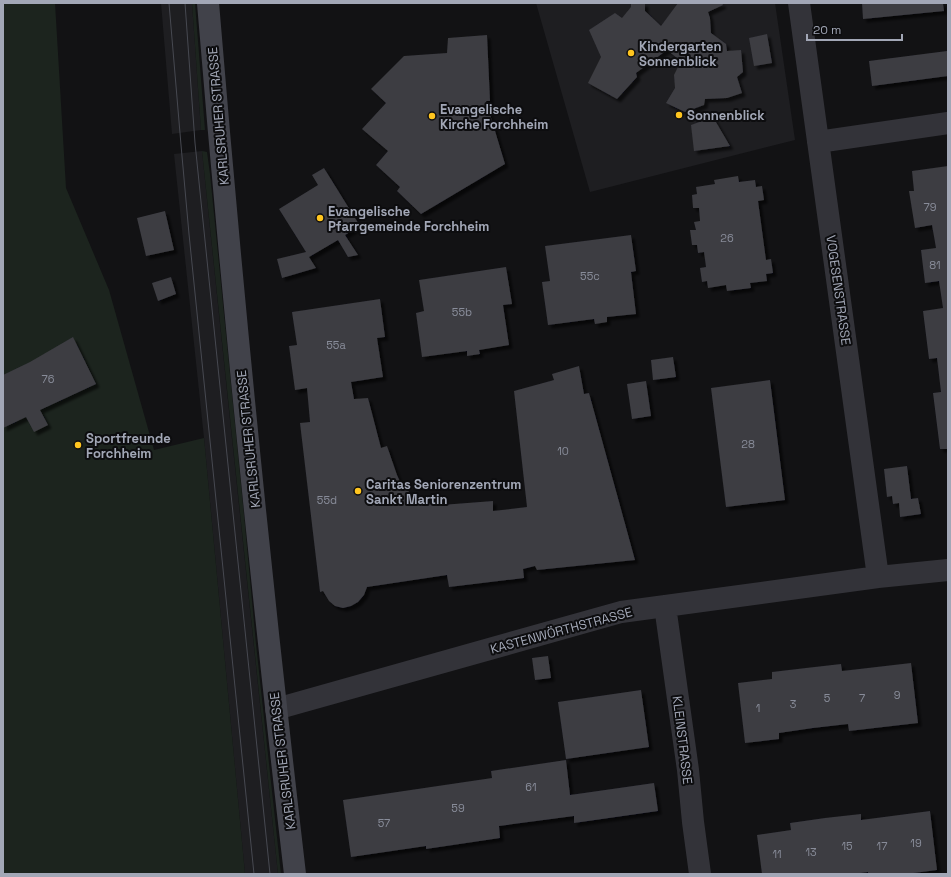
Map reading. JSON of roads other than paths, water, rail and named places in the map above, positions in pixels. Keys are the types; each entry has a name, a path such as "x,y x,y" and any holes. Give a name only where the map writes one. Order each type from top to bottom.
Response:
{"street":[{"name":"KARLSRUHER STRASSE","path":"208,3 243,395 295,874"},
{"name":"VOGESENSTRASSE","path":"799,3 878,577"},
{"path":"818,142 948,123"},
{"name":"KASTENWÖRTHSTRASSE","path":"276,710 621,612 878,577 948,570"},
{"name":"KLEINSTRASSE","path":"665,606 688,770 700,874"}],"tram line":[{"path":"169,3 189,234 254,874"},
{"path":"185,3 195,143 270,874"}],"place":[{"name":"Kindergarten Sonnenblick","path":"631,53"},
{"name":"Sonnenblick","path":"679,115"},
{"name":"Evangelische Kirche Forchheim","path":"432,116"},
{"name":"Evangelische Pfarrgemeinde Forchheim","path":"320,218"},
{"name":"Sportfreunde Forchheim","path":"78,445"},
{"name":"Caritas Seniorenzentrum Sankt Martin","path":"358,491"}]}
